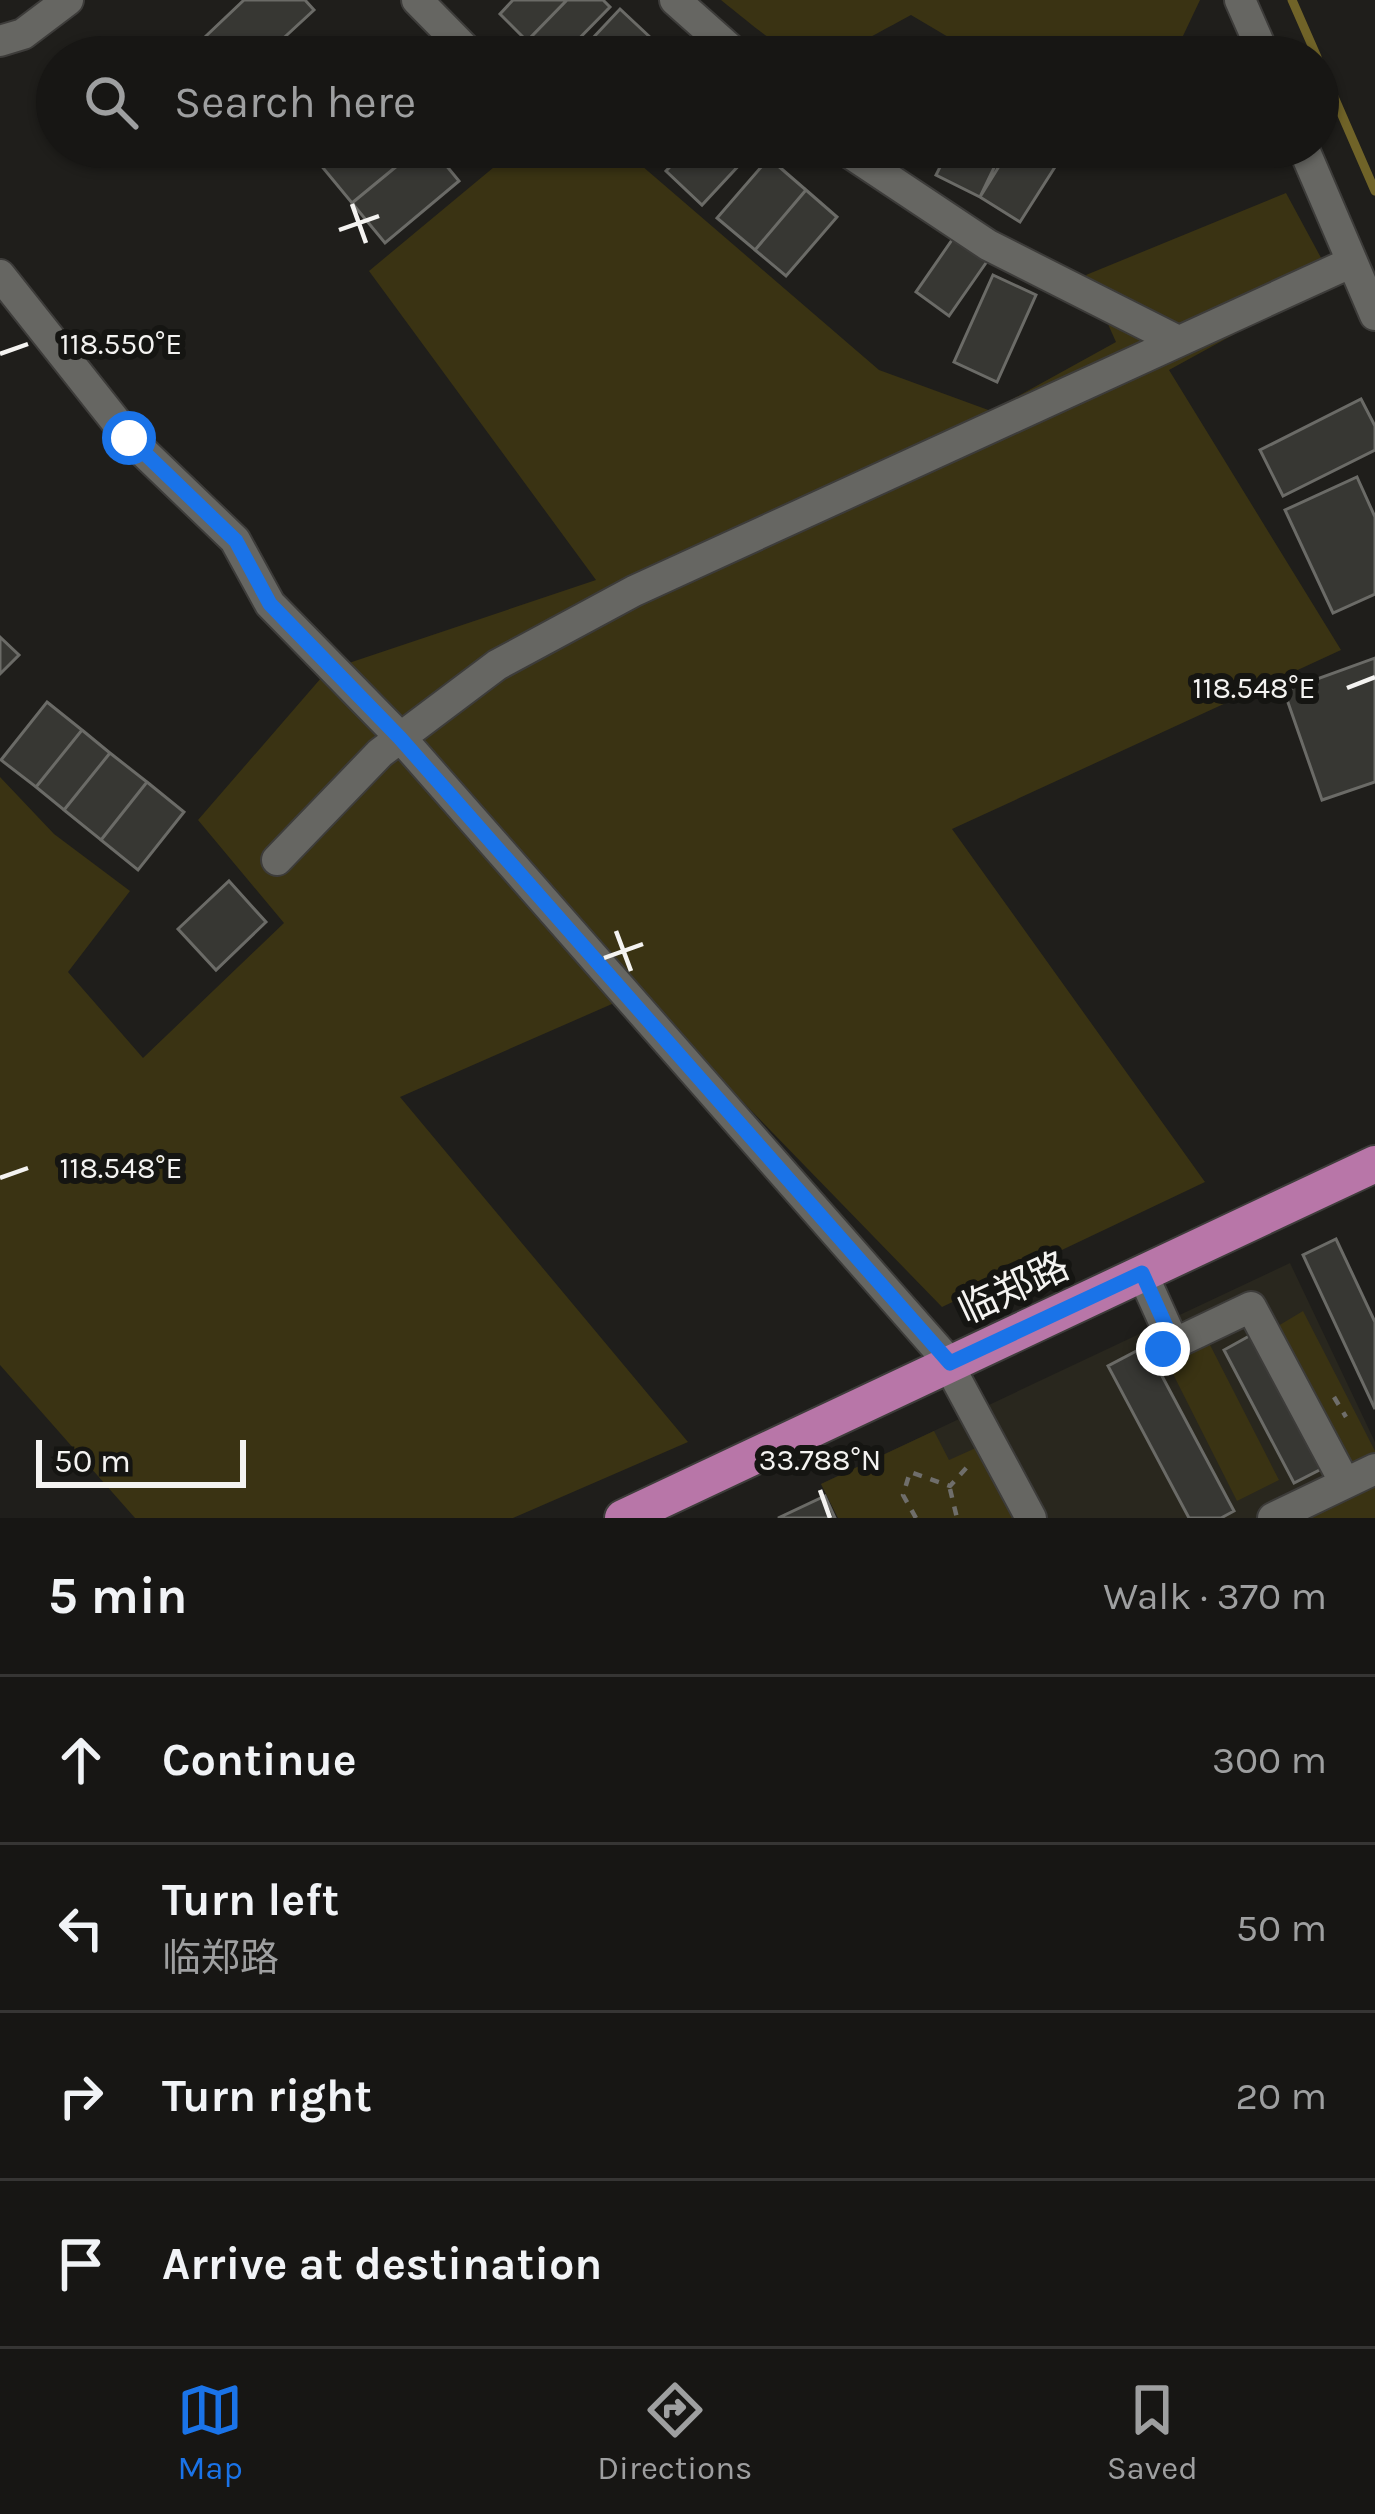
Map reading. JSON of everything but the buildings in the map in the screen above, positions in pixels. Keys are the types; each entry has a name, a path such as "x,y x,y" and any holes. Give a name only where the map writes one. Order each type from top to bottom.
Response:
{"main road":[{"name":"临郑路","path":"642,1514 1375,1164"}],"street":[{"path":"0,41 23,34 68,0"},
{"path":"417,0 452,36"},
{"path":"675,0 716,36"},
{"path":"1240,0 1255,36"},
{"path":"873,168 988,245 1176,340"},
{"path":"1312,168 1375,315"},
{"path":"277,860 400,738 497,665 634,591 1352,262"},
{"path":"0,275 129,438 236,541 270,604 400,738 949,1364 1030,1518"},
{"path":"1142,1273 1168,1346 1251,1307 1345,1484"},
{"path":"1273,1518 1375,1469"}],"path":[{"path":"958,1516 950,1486 959,1472 993,1449"},
{"path":"916,1518 903,1495 910,1472 950,1486"}],"shaded area":[{"path":"721,0 1200,0 1183,36 946,36 911,15 871,36 767,36"},
{"path":"493,168 644,168 879,370 991,411 1116,342 1086,275 1286,193 1333,280 1169,370 1341,650 952,829 1205,1182 942,1307 637,993 400,1097 688,1442 513,1518 135,1518 0,1365 0,777 54,834 130,891 68,972 143,1058 284,923 198,820 328,670 596,580 369,271"},
{"path":"1290,1263 1375,1442 1375,1518 838,1518 821,1484"},
{"path":"1303,1311 1375,1451 1375,1457 1351,1468 1278,1326"},
{"path":"1208,1341 1279,1480 1237,1501 1167,1362"},
{"path":"934,1431 949,1460 978,1447 1015,1518 838,1518 821,1484"},
{"path":"1375,1479 1375,1518 1297,1518"}],"waterway":[{"path":"1292,0 1308,36"},
{"path":"1339,108 1375,191"}],"route":[{"path":"129,438 236,541 270,604 400,738 950,1363 1142,1273 1174,1344 1163,1349"}]}
